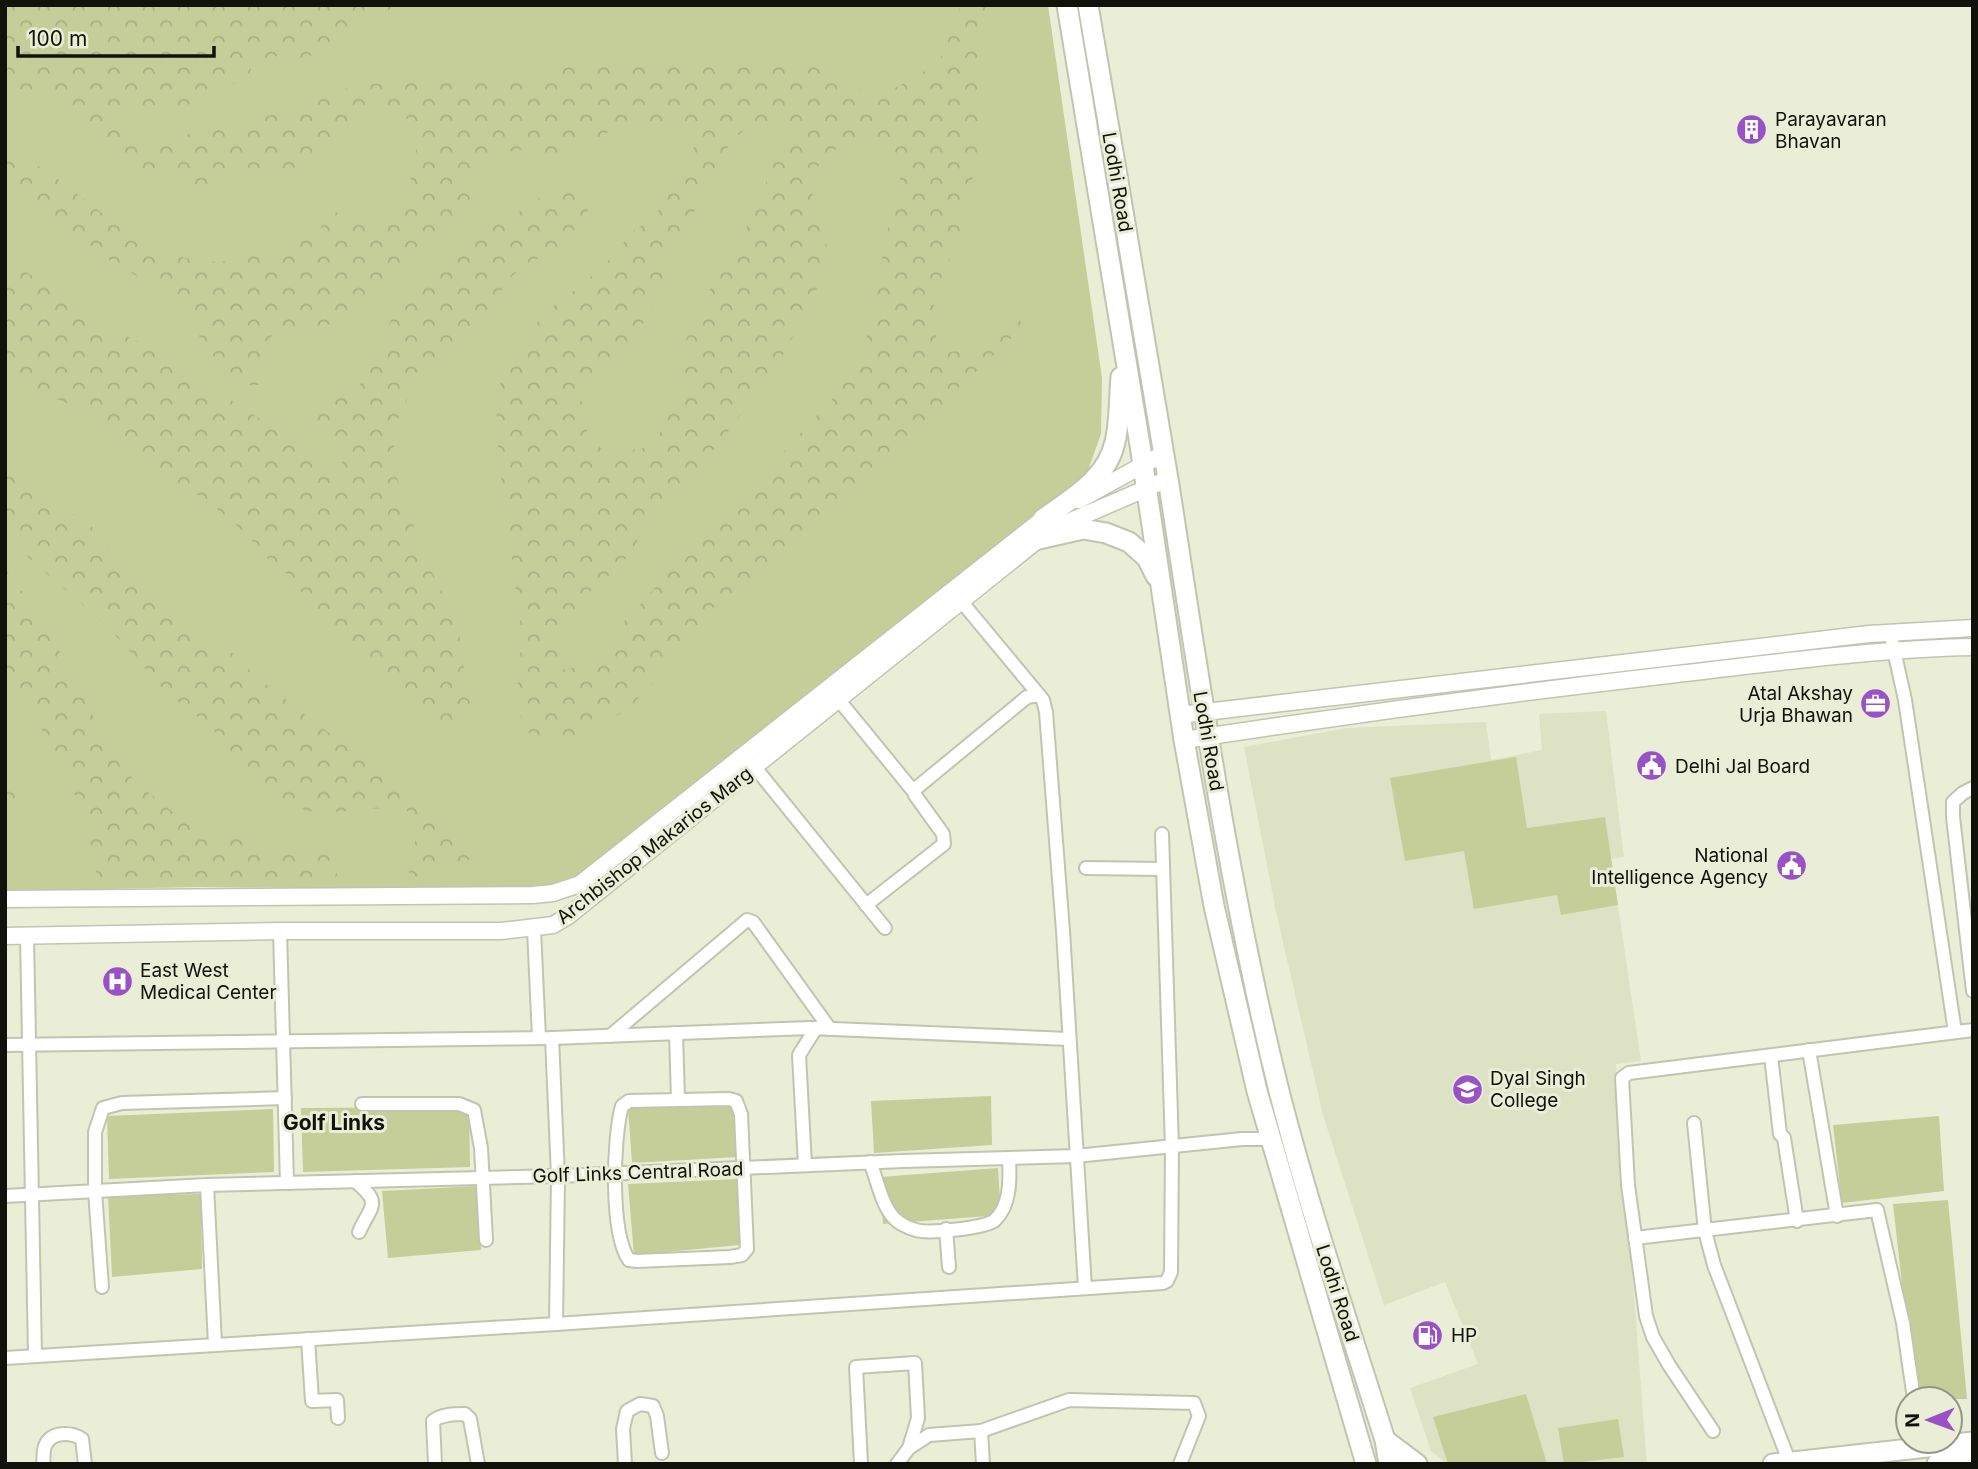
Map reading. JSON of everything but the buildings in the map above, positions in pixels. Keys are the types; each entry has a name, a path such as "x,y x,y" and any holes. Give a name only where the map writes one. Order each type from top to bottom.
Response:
{"main road":[{"name":"Lodhi Road","path":"1067,5 1143,465 1184,740 1214,906 1270,1139 1366,1464"},
{"name":"Lodhi Road","path":"1088,5 1238,905 1278,1087 1321,1239 1385,1440 1389,1464"},
{"path":"1043,519 1087,488 1107,466 1116,441 1124,351"},
{"path":"1039,539 1083,529 1105,533 1129,542 1147,558 1161,587"},
{"path":"1385,1440 1417,1464"},
{"path":"1781,1463 1973,1442"},
{"path":"1937,1464 1973,1460"}],"street":[{"name":"Archbishop Makarios Marg","path":"5,936 281,931 501,931 553,925 568,916 750,760 1043,519 1163,454"},
{"name":"Archbishop Makarios Marg","path":"5,899 553,893 580,884 838,699 1050,530 1168,479"},
{"path":"961,601 1043,700 1046,712 1063,931 1085,1288"},
{"path":"1180,715 1890,632 1973,628"},
{"path":"1890,632 1905,700 1955,1032"},
{"path":"1184,740 1454,701 1894,650 1973,647"},
{"path":"914,792 1027,697 1039,695"},
{"path":"838,699 914,792 943,834 944,844 866,905"},
{"path":"750,760 885,928"},
{"path":"1973,788 1953,802 1973,991"},
{"path":"5,1358 1163,1283 1170,1276 1172,1147 1162,834"},
{"path":"1086,868 1163,869"},
{"path":"610,1035 747,920 753,922 830,1029"},
{"path":"534,929 558,1176 556,1324"},
{"path":"281,931 287,1183"},
{"path":"27,936 35,1355"},
{"path":"5,1045 545,1038 816,1028 1068,1039"},
{"path":"805,1165 799,1055 816,1028"},
{"path":"1713,1432 1653,1337 1646,1316 1628,1185 1622,1078 1629,1073 1973,1030"},
{"path":"676,1033 678,1100"},
{"path":"1809,1050 1837,1216"},
{"path":"1771,1055 1780,1134 1784,1138 1797,1221"},
{"path":"102,1287 94,1132 103,1108 110,1105 285,1098"},
{"path":"678,1100 736,1101 741,1115 747,1249 742,1255 637,1261 629,1260 624,1253 620,1238 615,1173 620,1112 624,1103 629,1101 678,1100"},
{"path":"362,1104 467,1106 474,1110 483,1178 486,1240"},
{"path":"1694,1122 1705,1231 1781,1463"},
{"name":"Golf Links Central Road","path":"5,1196 207,1185 558,1176 1076,1156 1242,1139 1270,1139"},
{"path":"870,1162 894,1219 918,1231 985,1226 995,1220 1008,1194 1009,1158"},
{"path":"355,1181 370,1193 373,1203 371,1212 359,1232"},
{"path":"207,1185 215,1344"},
{"path":"1635,1238 1797,1221 1872,1210 1879,1213 1903,1323 1912,1385"},
{"path":"946,1229 949,1267"},
{"path":"308,1339 312,1401 337,1400 338,1418"},
{"path":"861,1464 856,1367 915,1363 918,1418 909,1448"},
{"path":"897,1464 909,1448 929,1435 981,1431 1069,1400 1194,1403 1199,1416 1180,1464"},
{"path":"625,1464 623,1429 627,1411 640,1404 653,1406 662,1453"},
{"path":"435,1464 433,1421 441,1416 466,1414 470,1419 478,1464"},
{"path":"981,1431 983,1464"},
{"path":"43,1464 46,1444 51,1438 74,1434 82,1439 85,1464"}],"shaded area":[{"name":"Dyal Singh College","path":"1606,711 1624,857 1611,859 1641,1061 1616,1064 1647,1464 1447,1464 1431,1451 1410,1388 1478,1364 1445,1282 1384,1305 1323,1115 1276,912 1244,747 1346,728 1486,722 1491,760 1542,750 1539,714"}],"green space":[{"path":"5,5 1048,5 1102,378 1101,434 1087,473 581,874 563,882 530,890 199,887 5,891"},
{"path":"5,5 397,5 304,59 277,56 251,64 250,78 217,90 201,104 139,106 124,113 123,125 146,139 177,137 213,128 246,125 317,97 363,84 511,81 578,64 720,66 784,61 819,63 835,71 849,87 876,92 897,87 922,73 941,57 948,36 960,20 959,5 989,5 977,42 979,148 962,228 937,289 933,310 937,343 948,352 980,346 1013,320 1020,318 1021,325 1007,343 945,400 936,423 881,476 816,530 787,548 712,609 689,645 626,711 576,735 543,737 527,732 519,711 517,688 522,636 499,461 496,405 501,381 541,317 603,267 634,230 654,218 695,145 697,129 621,120 598,139 579,149 549,155 536,150 517,150 491,160 470,176 472,192 469,204 442,242 406,272 366,295 340,318 323,328 275,333 262,345 264,365 261,385 245,385 206,349 182,303 108,259 5,178 5,149 46,170 149,250 199,261 222,262 318,237 324,215 340,212 362,224 389,217 406,201 418,141 408,119 376,109 317,159 279,173 258,170 227,177 205,192 187,194 164,172 136,169 108,150 84,126 49,100 5,83","holes":["756,124 774,124 792,130 783,154 774,162 739,243 708,292 688,331 684,354 685,382 658,437 641,449 605,453 587,432 580,393 593,375 639,334 666,281 666,252 686,226 715,168 733,140","842,143 874,144 905,159 892,208 864,352 840,391 753,484 683,553 645,600 625,619 622,639 607,655 585,666 561,670 557,653 562,628 577,616 575,605 623,563 658,509 690,479 775,369 792,338 827,269 826,235 818,221 812,200 816,168"]},
{"path":"557,188 577,194 588,211 570,235 552,252 530,262 512,276 447,362 407,400 396,424 394,447 397,478 426,561 457,620 467,687 474,706 467,716 450,725 440,727 425,722 383,681 352,657 340,639 318,617 290,575 274,566 244,532 209,502 175,484 167,475 161,475 112,439 95,415 28,387 5,365 5,268 26,272 75,303 96,321 145,345 276,429 318,466 335,471 345,459 343,445 296,421 301,411 348,393 363,382 370,366 383,355 389,340 388,329 392,318 410,297 452,264 487,229"},
{"path":"5,469 44,499 88,522 158,598 225,651 236,654 247,668 268,686 394,783 470,859 448,870 407,880 414,854 416,823 406,809 395,807 332,812 307,811 273,794 244,772 212,728 166,692 108,627 21,551 5,532"},
{"path":"5,568 39,615 85,696 104,743 139,785 192,825 244,841 251,848 292,848 298,856 306,855 313,847 320,847 337,869 332,886 99,884 84,813 22,690 5,666"},
{"path":"1516,757 1527,828 1605,817 1618,905 1561,915 1557,895 1474,909 1464,851 1405,861 1390,778"},
{"path":"5,765 22,791 27,807 5,812"},
{"path":"991,1096 992,1145 874,1153 871,1101"},
{"path":"733,1103 738,1157 632,1163 628,1108"},
{"path":"469,1107 470,1167 303,1172 301,1108"},
{"path":"273,1109 274,1172 109,1179 107,1116"},
{"path":"1939,1116 1944,1191 1842,1203 1833,1125"},
{"path":"998,1168 1001,1215 883,1224 880,1177"},
{"path":"737,1179 740,1245 634,1255 628,1184"},
{"path":"477,1186 481,1250 388,1258 382,1191"},
{"path":"201,1194 202,1269 112,1277 108,1196"},
{"path":"1948,1200 1967,1399 1964,1399 1964,1385 1913,1385 1893,1204"},
{"path":"1526,1394 1547,1464 1448,1464 1433,1417"},
{"path":"1618,1419 1624,1457 1564,1464 1558,1428"}],"place":[{"name":"Parayavaran Bhavan","path":"1752,130"},
{"name":"Atal Akshay Urja Bhawan","path":"1876,704"},
{"name":"Delhi Jal Board","path":"1652,766"},
{"name":"National Intelligence Agency","path":"1791,866"},
{"name":"East West Medical Center","path":"117,981"},
{"name":"Dyal Singh College","path":"1467,1089"},
{"name":"HP","path":"1428,1335"}],"district":[{"name":"Golf Links","path":"334,1123"}]}
